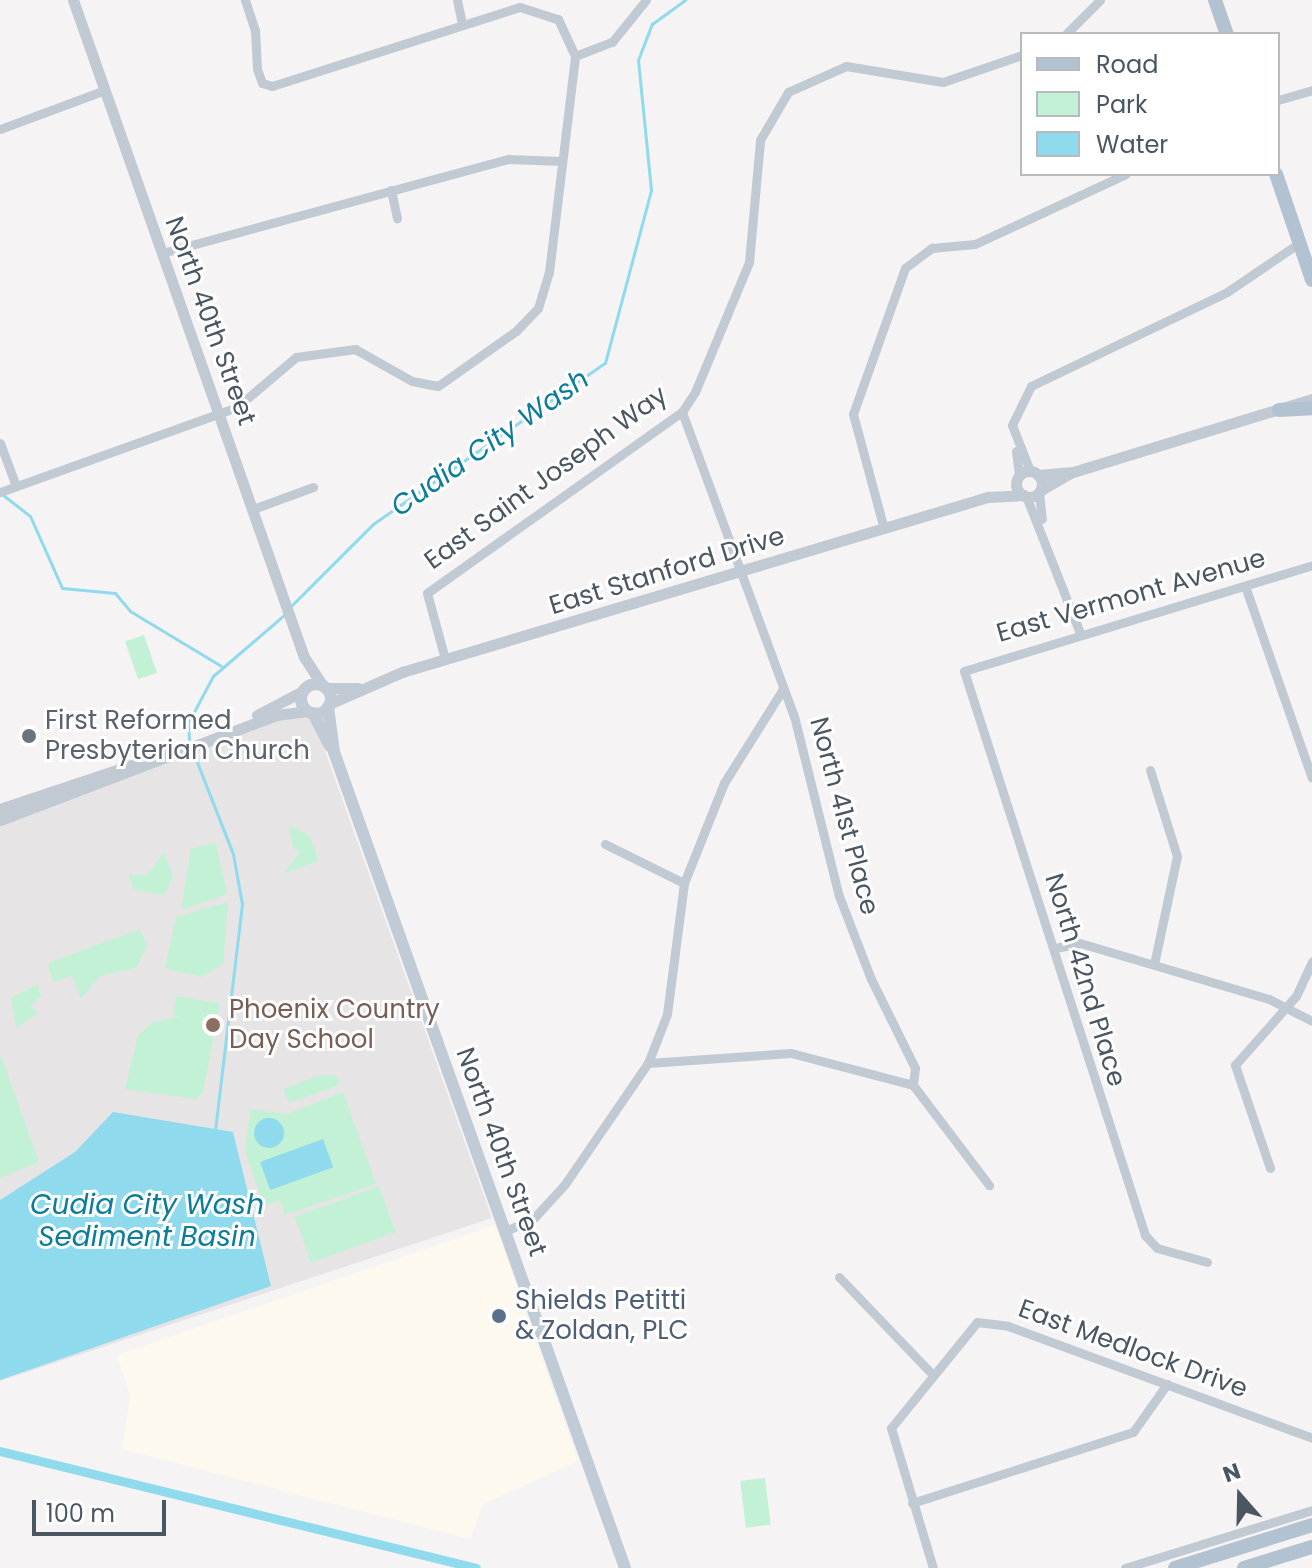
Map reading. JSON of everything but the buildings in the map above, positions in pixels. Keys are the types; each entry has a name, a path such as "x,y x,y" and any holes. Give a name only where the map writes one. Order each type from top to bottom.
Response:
{"main road":[{"path":"1215,0 1226,32"},
{"path":"1277,176 1312,280"},
{"path":"1279,410 1312,408"},
{"path":"304,690 325,687"},
{"name":"North 40th Street","path":"325,687 334,752"},
{"name":"North 40th Street","path":"304,690 310,712 334,752 625,1568"},
{"path":"310,712 329,705"},
{"path":"1175,1568 1312,1525"},
{"path":"1244,1568 1312,1547"}],"street":[{"name":"North 40th Street","path":"73,0 304,657 325,687"},
{"path":"0,492 237,407 296,357 339,347 370,355 426,387 451,379 538,308 575,56 558,19 533,6 462,23 272,86 262,83 257,69 245,0"},
{"path":"457,0 462,23"},
{"path":"575,56 612,42 646,0"},
{"path":"1068,32 1100,0"},
{"name":"East Saint Joseph Way","path":"445,659 427,593 682,412 749,262 760,140 788,92 846,66 943,82 1020,56"},
{"path":"0,129 105,90"},
{"path":"1280,99 1312,90"},
{"path":"162,253 508,159 561,161"},
{"path":"884,529 853,414 899,279 919,254 975,244 1122,176"},
{"path":"391,190 397,218"},
{"path":"1080,633 1043,526 1025,496 1026,476 1017,447 1016,407 1039,380 1227,292 1299,243"},
{"name":"East Stanford Drive","path":"329,705 358,688 445,659 988,497 1026,476 1073,472 1312,399"},
{"name":"North 41st Place","path":"682,412 783,689 839,896 915,1068 913,1085 989,1185"},
{"path":"0,443 16,486"},
{"name":"East Stanford Drive","path":"988,497 1025,496 1073,472"},
{"path":"1026,476 1040,491 1043,526"},
{"path":"253,509 313,487"},
{"name":"East Vermont Avenue","path":"964,671 1080,633 1312,565"},
{"path":"1245,586 1312,778"},
{"name":"North 40th Street","path":"304,657 304,690"},
{"name":"North 42nd Place","path":"964,671 1149,1244 1207,1262"},
{"name":"East Stanford Drive","path":"325,687 358,688"},
{"path":"506,1231 534,1218 565,1184 648,1063 667,1014 684,883 724,783 783,689"},
{"path":"0,809 79,777 199,742 304,690"},
{"path":"0,820 276,715 310,712"},
{"path":"1150,770 1177,856 1154,964"},
{"path":"605,844 684,883"},
{"path":"1055,948 1080,943 1154,964 1286,1006 1312,1021"},
{"path":"1270,1168 1235,1065 1286,1006 1312,962"},
{"path":"648,1063 791,1053 913,1085"},
{"path":"839,1277 931,1373"},
{"name":"East Medlock Drive","path":"912,1503 891,1428 968,1328 988,1319 1312,1438"},
{"path":"933,1568 912,1503 1133,1432 1167,1384"},
{"path":"1125,1568 1312,1510"}],"shaded area":[{"name":"Phoenix Country Day School","path":"289,716 309,717 320,737 492,1218 0,1381 0,825"},
{"path":"495,1225 578,1461 483,1504 470,1539 122,1449 130,1396 117,1355"}],"green space":[{"path":"144,635 157,673 138,679 125,642"},
{"path":"289,825 309,835 319,861 284,873 301,851 293,848"},
{"path":"216,843 227,894 181,910 191,848"},
{"path":"164,853 173,875 165,895 134,890 128,875 147,875"},
{"path":"228,902 223,964 201,977 165,968 176,917"},
{"path":"140,929 147,946 136,968 100,976 81,999 72,976 53,982 48,963"},
{"path":"38,984 41,997 30,1006 38,1013 16,1028 11,998"},
{"path":"176,996 220,1003 203,1093 195,1099 125,1089 138,1036 153,1022 181,1017 173,1015"},
{"path":"0,1053 39,1162 0,1178"},
{"path":"321,1075 336,1075 339,1085 289,1103 283,1089"},
{"path":"343,1092 376,1184 285,1215 280,1200 264,1206 245,1152 250,1109 287,1114"},
{"path":"379,1186 396,1232 311,1263 294,1217"},
{"path":"765,1478 771,1525 746,1528 740,1481"}],"water":[{"name":"Cudia City Wash Sediment Basin","path":"113,1112 233,1132 271,1286 0,1380 0,1200 75,1152"},
{"path":"269,1118 280,1122 284,1133 280,1144 269,1148 258,1144 254,1133 258,1122"},
{"path":"323,1139 333,1167 270,1190 260,1162"}],"waterway":[{"name":"Cudia City Wash","path":"289,608 373,524 605,363 651,190 638,60 652,24 685,0"},
{"path":"3,495 30,516 62,588 115,593 130,611 221,666"},
{"name":"Cudia City Wash","path":"189,739 188,723 213,676 285,614"},
{"name":"Cudia City Wash","path":"195,757 233,854 242,904 215,1131"},
{"path":"0,1451 476,1568"}],"place":[{"name":"First Reformed Presbyterian Church","path":"29,736"},
{"name":"Phoenix Country Day School","path":"213,1025"},
{"name":"Shields Petitti & Zoldan, PLC","path":"499,1316"}]}
